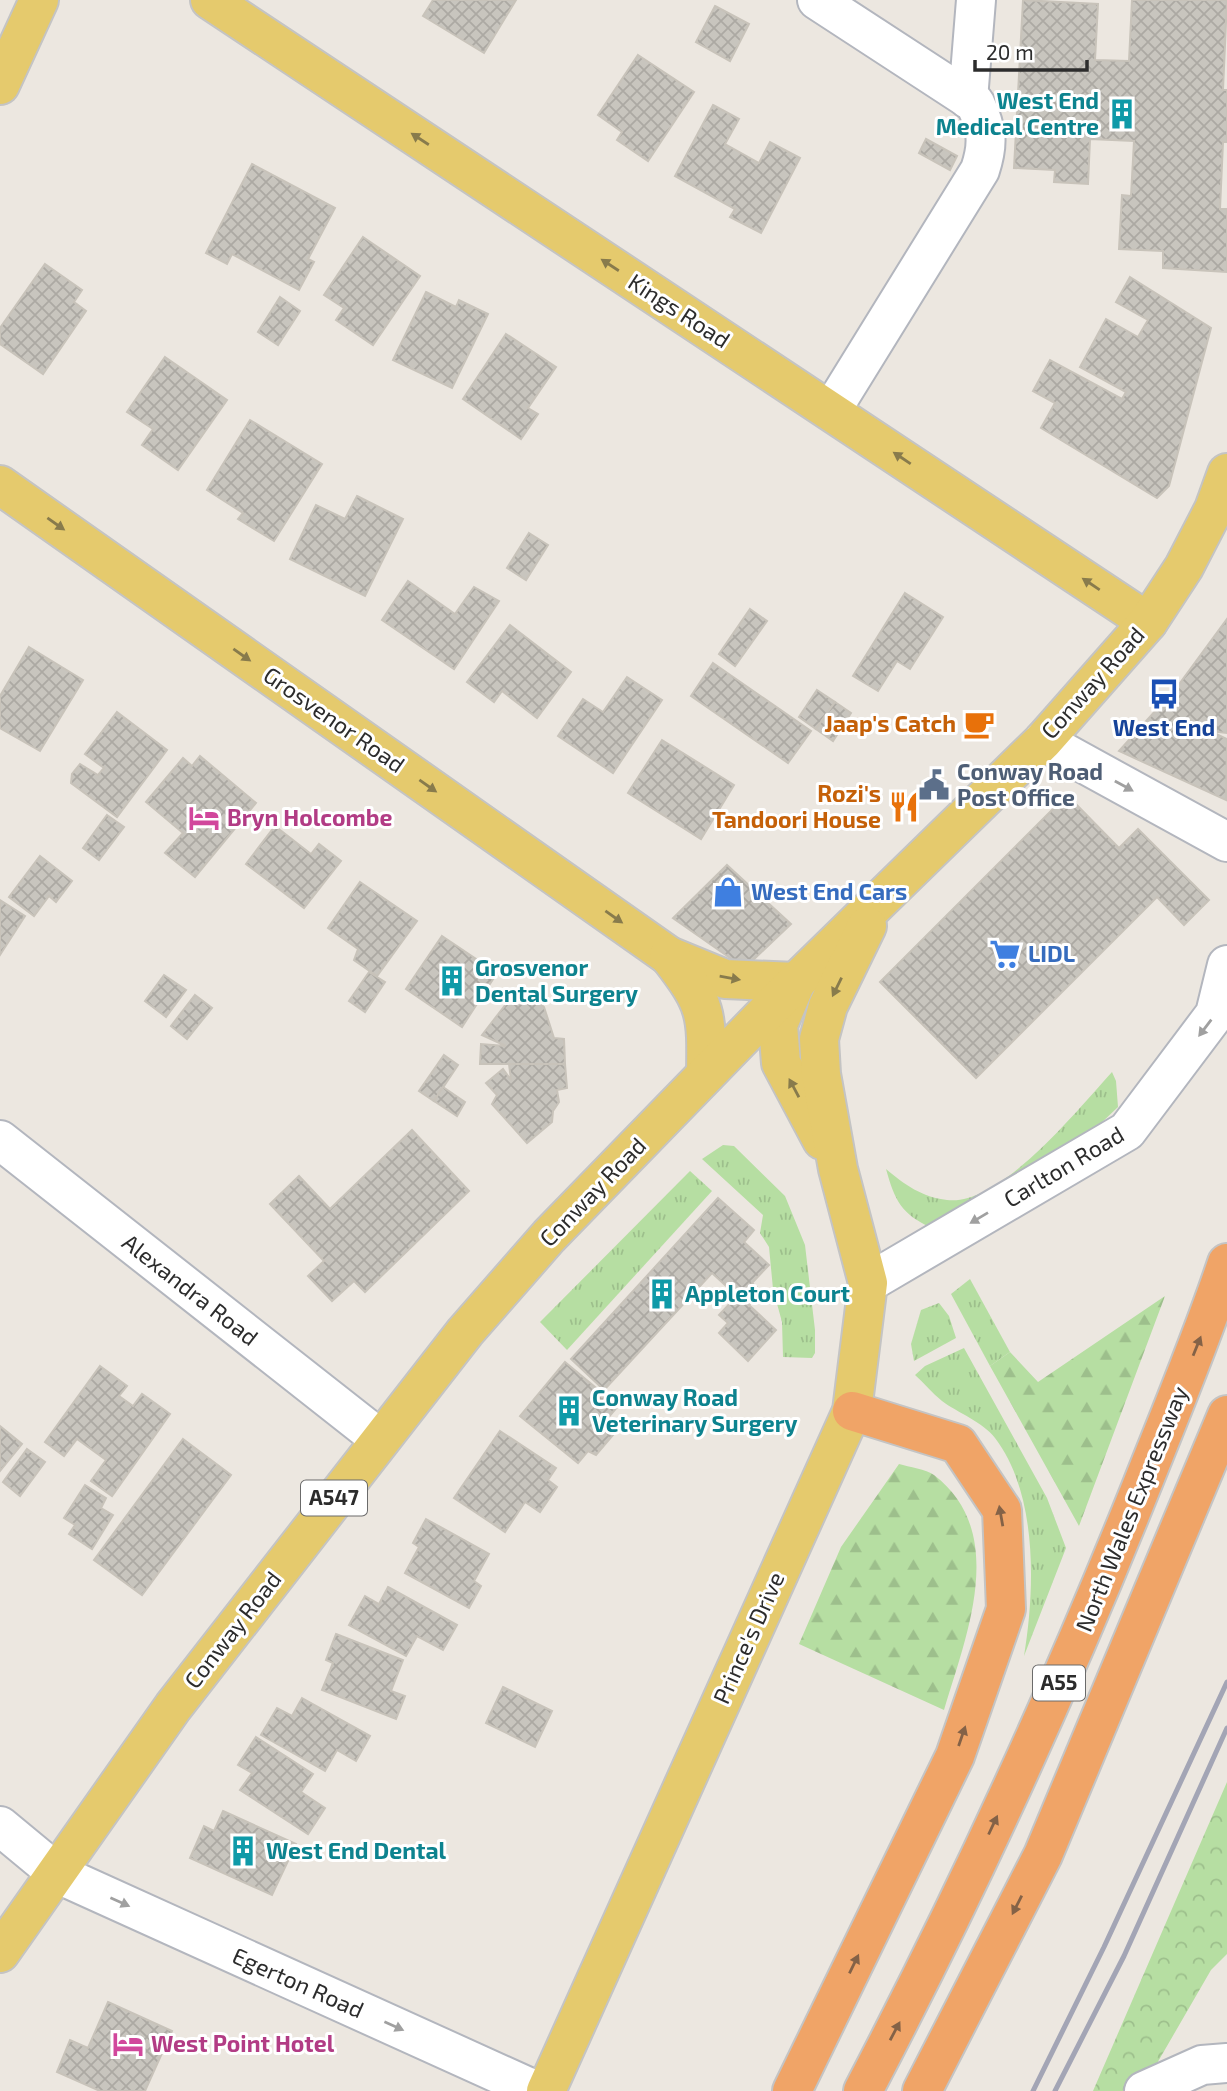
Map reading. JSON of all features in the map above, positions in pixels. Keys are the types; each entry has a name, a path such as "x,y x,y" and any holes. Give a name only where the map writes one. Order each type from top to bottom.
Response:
{"highway":[{"name":"North Wales Expressway","path":"863,2091 914,1994 1082,1635 1208,1319 1227,1263"},
{"path":"792,2091 955,1756 1006,1609 1002,1510 958,1444 852,1411"},
{"name":"A55","path":"922,2091 1043,1855 1227,1415"},
{"path":"1043,1855 1227,1466"}],"main road":[{"path":"0,85 39,0"},
{"name":"Kings Road","path":"210,0 1148,622"},
{"name":"Conway Road","path":"0,1953 173,1707 465,1332 549,1236 706,1074 1042,741 1148,622 1184,567 1214,509 1227,473"},
{"name":"Grosvenor Road","path":"0,485 669,956 724,979 796,982"},
{"name":"Prince's Drive","path":"546,2091 852,1411 868,1283 838,1169 821,1073 819,1039 828,1006 877,904"},
{"name":"Grosvenor Road","path":"669,956 697,992 707,1025 706,1074"},
{"name":"Prince's Drive","path":"796,982 778,1025 781,1063 838,1169"}],"street":[{"path":"968,99 976,0"},
{"path":"824,2 975,103 987,128 988,148 980,170 831,411"},
{"path":"1042,741 1227,842"},
{"name":"Carlton Road","path":"868,1283 1127,1131 1215,1014 1227,965"},
{"name":"Alexandra Road","path":"0,1140 380,1439"},
{"name":"Egerton Road","path":"0,1826 58,1874 537,2091"},
{"path":"1144,2091 1202,2065 1227,2063"}],"green space":[{"path":"1112,1072 1116,1081 1118,1107 1098,1126 932,1228 906,1212 896,1198 886,1169 914,1189 947,1200 968,1198 990,1188 1037,1152"},
{"path":"723,1145 734,1146 785,1196 805,1245 815,1330 815,1353 812,1358 783,1357 782,1322 773,1289 769,1247 760,1233 763,1215 702,1159"},
{"path":"690,1171 712,1191 567,1350 540,1322"},
{"path":"970,1279 1010,1352 990,1366 951,1294"},
{"path":"1165,1296 1079,1526 990,1366 1010,1352 1038,1382"},
{"path":"939,1303 949,1316 956,1338 914,1361 911,1344 921,1310"},
{"path":"964,1348 1047,1498 1066,1548 1024,1656 1031,1573 1026,1514 1019,1486 1009,1461 990,1432 942,1401 915,1375 925,1366"},
{"path":"899,1464 934,1475 957,1499 971,1526 976,1556 975,1587 962,1651 944,1710 799,1644 841,1547"},
{"path":"1227,1782 1227,1954 1211,1970 1141,2091 1093,2091"}],"building":[{"path":"433,0 516,0 484,53 423,16"},
{"name":"West End Medical Centre","path":"1023,0 1098,4 1095,60 1129,61 1132,0 1227,0 1223,90 1227,90 1227,142 1223,142 1220,209 1227,209 1227,272 1163,268 1163,251 1119,249 1122,195 1131,196 1134,141 1090,139 1088,184 1054,182 1055,170 1014,168"},
{"path":"715,6 749,24 730,61 696,42"},
{"path":"638,55 694,92 648,161 617,140 622,132 598,115"},
{"path":"713,105 739,119 725,144 759,163 770,142 800,158 761,233 730,217 735,209 675,176"},
{"path":"926,139 957,156 950,170 919,153"},
{"path":"252,164 335,208 308,259 314,262 299,290 232,254 227,264 206,253"},
{"path":"363,237 420,276 373,345 336,320 344,308 324,295"},
{"path":"45,264 82,290 74,302 86,311 43,374 0,344 0,328"},
{"path":"1130,277 1211,328 1169,486 1157,498 1041,428 1055,403 1033,391 1050,360 1122,399 1126,392 1080,367 1106,319 1138,337 1148,320 1116,302"},
{"path":"426,292 456,307 459,300 488,314 452,388 393,360"},
{"path":"280,297 300,311 278,345 258,332"},
{"path":"506,334 556,367 528,408 538,414 521,439 463,399"},
{"path":"165,357 227,400 178,470 142,445 153,429 127,412"},
{"path":"250,420 322,464 274,541 238,519 243,513 207,490"},
{"path":"357,496 403,519 365,596 290,559 316,505 345,519"},
{"path":"529,533 548,545 526,580 507,568"},
{"path":"408,581 455,614 474,587 499,601 454,669 382,620"},
{"path":"905,593 943,617 910,669 897,661 878,691 853,676"},
{"path":"750,609 767,621 735,666 719,654"},
{"path":"1227,619 1227,733 1210,731 1227,739 1226,800 1119,751 1177,687"},
{"path":"510,625 571,672 537,718 502,691 494,702 467,682"},
{"path":"29,647 83,680 40,751 0,728 0,696"},
{"path":"713,663 811,731 788,763 691,696"},
{"path":"627,677 662,700 613,773 558,736 583,699 603,712"},
{"path":"817,690 835,702 816,729 799,717"},
{"path":"835,702 851,713 833,741 816,729"},
{"path":"117,712 167,750 117,817 71,783 72,774 80,764 98,775 104,768 85,754"},
{"path":"662,740 734,785 701,839 628,793"},
{"name":"Bryn Holcombe","path":"200,756 256,803 195,877 165,853 183,833 146,802 183,758 192,766"},
{"name":"LIDL","path":"1067,795 1119,848 1138,829 1209,900 1184,925 1157,897 976,1078 880,982"},
{"path":"107,815 124,827 99,860 83,848"},
{"path":"275,826 311,854 319,844 341,861 304,908 246,864"},
{"path":"40,856 72,881 56,902 49,896 34,916 9,897"},
{"name":"West End Cars","path":"727,865 791,924 752,961 740,965 673,918"},
{"path":"360,882 417,921 377,976 354,960 358,949 328,928"},
{"path":"0,900 25,916 0,955"},
{"name":"Grosvenor Dental Surgery","path":"442,936 497,973 462,1027 406,989"},
{"path":"369,972 385,982 365,1012 349,1001"},
{"path":"164,975 186,990 166,1017 145,1001"},
{"path":"520,986 544,1007 554,1038 564,1039 565,1064 480,1064 481,1044 506,1046 482,1035"},
{"path":"195,995 212,1008 187,1039 171,1026"},
{"path":"444,1055 458,1065 434,1101 419,1091"},
{"path":"509,1064 565,1064 567,1088 557,1090 559,1102 553,1111 552,1122 527,1143 492,1104 497,1095 486,1083 503,1069 511,1080"},
{"path":"443,1087 465,1102 457,1116 434,1101"},
{"path":"412,1130 469,1191 365,1292 354,1281 332,1301 308,1276 324,1261 270,1204 299,1176 330,1209"},
{"name":"Appleton Court","path":"718,1198 754,1230 744,1242 769,1265 752,1283 761,1291 749,1305 776,1330 748,1361 719,1333 728,1323 719,1315 737,1296 712,1273 604,1390 571,1359"},
{"name":"Conway Road Veterinary Surgery","path":"565,1362 618,1406 607,1419 619,1428 596,1455 588,1451 578,1463 520,1416"},
{"path":"100,1366 127,1386 119,1396 133,1406 142,1394 170,1414 112,1496 91,1481 106,1460 77,1439 64,1456 45,1442"},
{"path":"0,1426 22,1444 0,1471"},
{"path":"500,1431 556,1468 548,1480 557,1487 540,1512 525,1502 505,1532 454,1498"},
{"path":"183,1439 231,1475 142,1595 94,1560"},
{"path":"27,1449 45,1462 20,1496 3,1482"},
{"path":"85,1485 106,1498 101,1508 113,1515 92,1549 69,1534 75,1525 64,1518"},
{"path":"426,1519 489,1554 474,1581 481,1586 469,1608 405,1573 419,1547 413,1543"},
{"path":"388,1587 457,1625 443,1650 417,1636 406,1656 349,1625 365,1596 379,1604"},
{"path":"336,1634 403,1660 391,1691 405,1696 396,1719 322,1690 333,1663 326,1660"},
{"path":"503,1687 552,1711 535,1747 486,1723"},
{"path":"302,1698 370,1736 356,1761 337,1750 325,1771 261,1735 277,1708 292,1716"},
{"path":"256,1737 313,1774 301,1792 325,1808 308,1834 240,1790 252,1773 238,1765"},
{"name":"West End Dental","path":"223,1811 296,1844 272,1895 190,1858 204,1826 214,1831"},
{"name":"West Point Hotel","path":"108,2002 172,2031 145,2091 100,2091 57,2072 70,2040 88,2048"}],"railway":[{"path":"1033,2091 1104,1947 1227,1682"},
{"path":"1055,2091 1124,1956 1227,1728"}],"place":[{"name":"West End Medical Centre","path":"1122,114"},
{"name":"West End","path":"1164,694"},
{"name":"Jaap's Catch","path":"979,724"},
{"name":"Conway Road Post Office","path":"934,785"},
{"name":"Rozi's Tandoori House","path":"904,807"},
{"name":"Bryn Holcombe","path":"204,818"},
{"name":"West End Cars","path":"728,892"},
{"name":"LIDL","path":"1005,954"},
{"name":"Grosvenor Dental Surgery","path":"452,981"},
{"name":"Appleton Court","path":"662,1294"},
{"name":"Conway Road Veterinary Surgery","path":"569,1411"},
{"name":"West End Dental","path":"243,1851"},
{"name":"West Point Hotel","path":"128,2044"}]}
